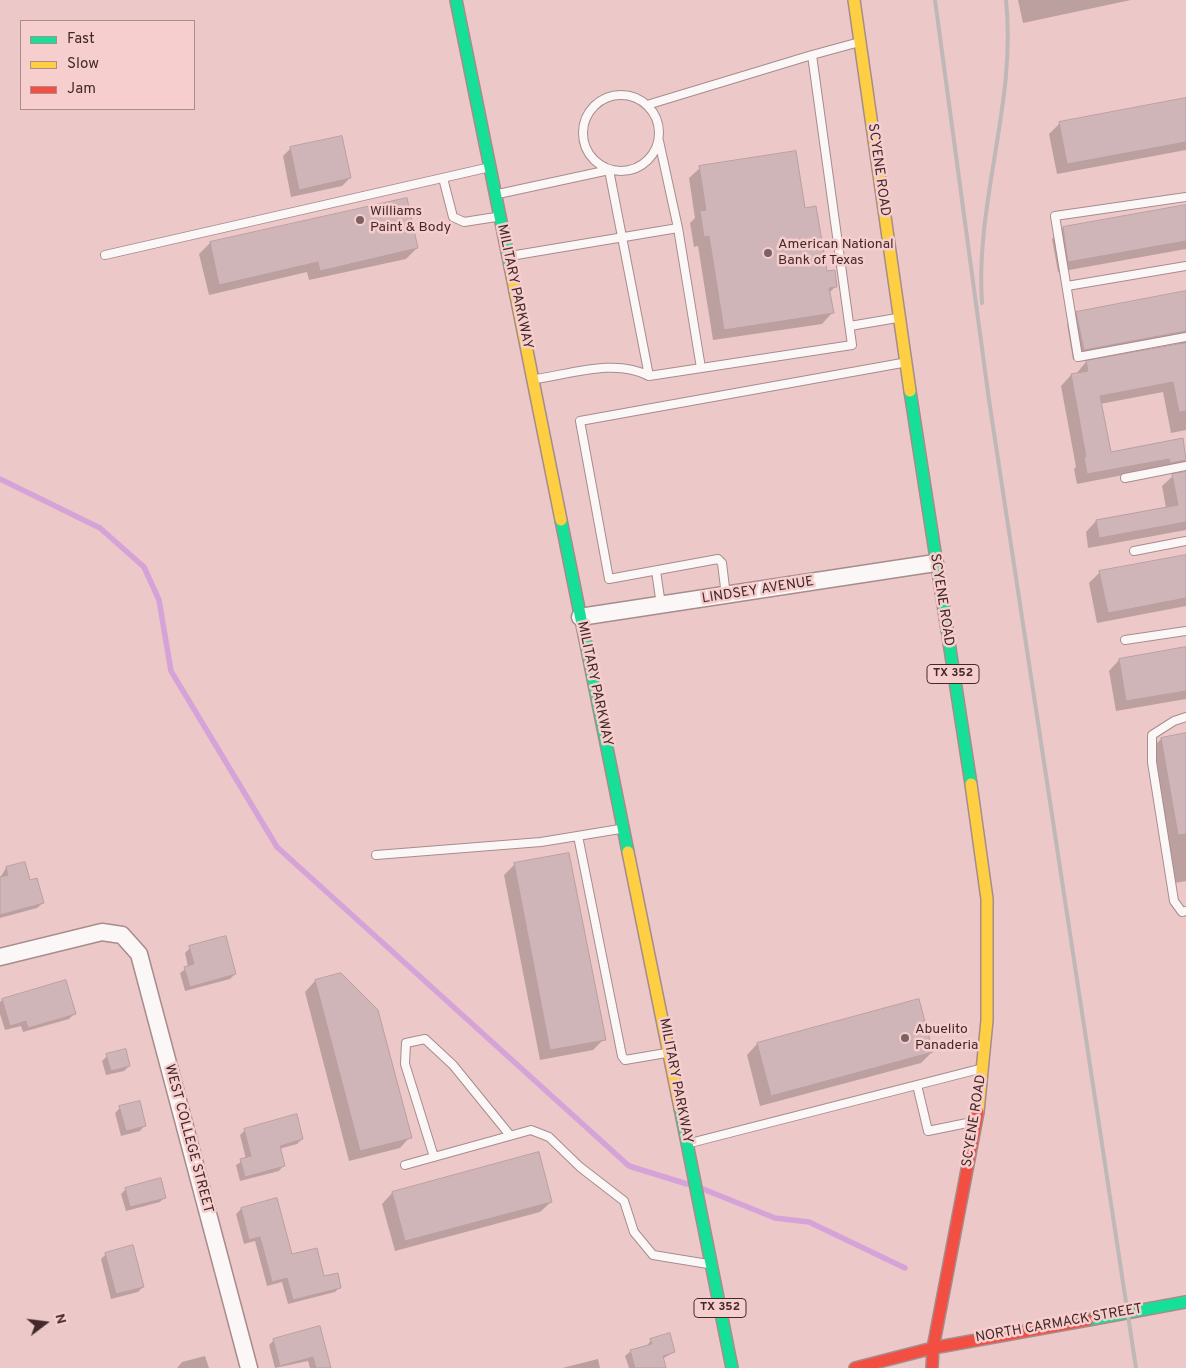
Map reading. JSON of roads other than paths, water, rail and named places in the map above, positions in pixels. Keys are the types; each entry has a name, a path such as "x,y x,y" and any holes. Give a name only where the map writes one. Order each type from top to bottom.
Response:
{"main road":[{"name":"MILITARY PARKWAY","path":"456,0 670,1052 732,1368"},
{"name":"SCYENE ROAD","path":"854,0 935,563 978,824 987,899 987,1020 983,1068 976,1122 933,1348"},
{"name":"NORTH CARMACK STREET","path":"855,1368 933,1348 1186,1302"},
{"name":"TX 352","path":"932,1368 933,1348"}],"street":[{"name":"LINDSEY AVENUE","path":"580,617 935,563"},
{"name":"WEST COLLEGE STREET","path":"0,957 102,932 122,935 139,954 249,1368"}],"lane":[{"path":"647,105 812,55 859,43"},
{"path":"533,380 610,368 637,370 649,376 852,345 812,55"},
{"path":"649,376 609,170 597,163 588,153 583,141 582,127 586,115 603,98 614,94 626,94 647,105 659,125 659,139 678,228 701,368"},
{"path":"496,195 609,170 635,169 646,162 654,151 659,139"},
{"path":"105,255 490,167"},
{"path":"443,178 453,218 464,222 500,216"},
{"path":"1186,196 1055,216 1078,357 1186,337"},
{"path":"508,256 678,228"},
{"path":"1067,286 1186,266"},
{"path":"850,326 900,317"},
{"path":"726,596 722,563 718,559 612,580 608,576 580,421 906,362"},
{"path":"1125,478 1186,466"},
{"path":"1134,550 1186,541"},
{"path":"656,571 660,605"},
{"path":"1125,640 1186,631"},
{"path":"1186,717 1174,721 1152,735 1152,762 1174,901 1182,912 1186,911"},
{"path":"376,855 540,842 624,828"},
{"path":"578,836 622,1056 625,1060 670,1052"},
{"path":"434,1157 406,1064 406,1044 425,1040 453,1065 510,1134"},
{"path":"688,1143 983,1068"},
{"path":"917,1085 928,1131 976,1122"},
{"path":"405,1165 510,1134 531,1130 548,1138 580,1167 624,1201 634,1232 653,1255 712,1265"}],"waterway":[{"path":"0,479 100,528 144,567 159,600 171,671 277,847 629,1166 687,1184"},
{"path":"703,1189 775,1218 809,1222 905,1268"}],"railway":[{"path":"935,0 989,400 1136,1368"},
{"path":"982,303 981,265 984,227 1006,76 1008,38 1006,0"}],"place":[{"name":"Williams Paint & Body","path":"360,220"},
{"name":"American National Bank of Texas","path":"768,253"},
{"name":"Abuelito Panaderia","path":"905,1038"}]}
